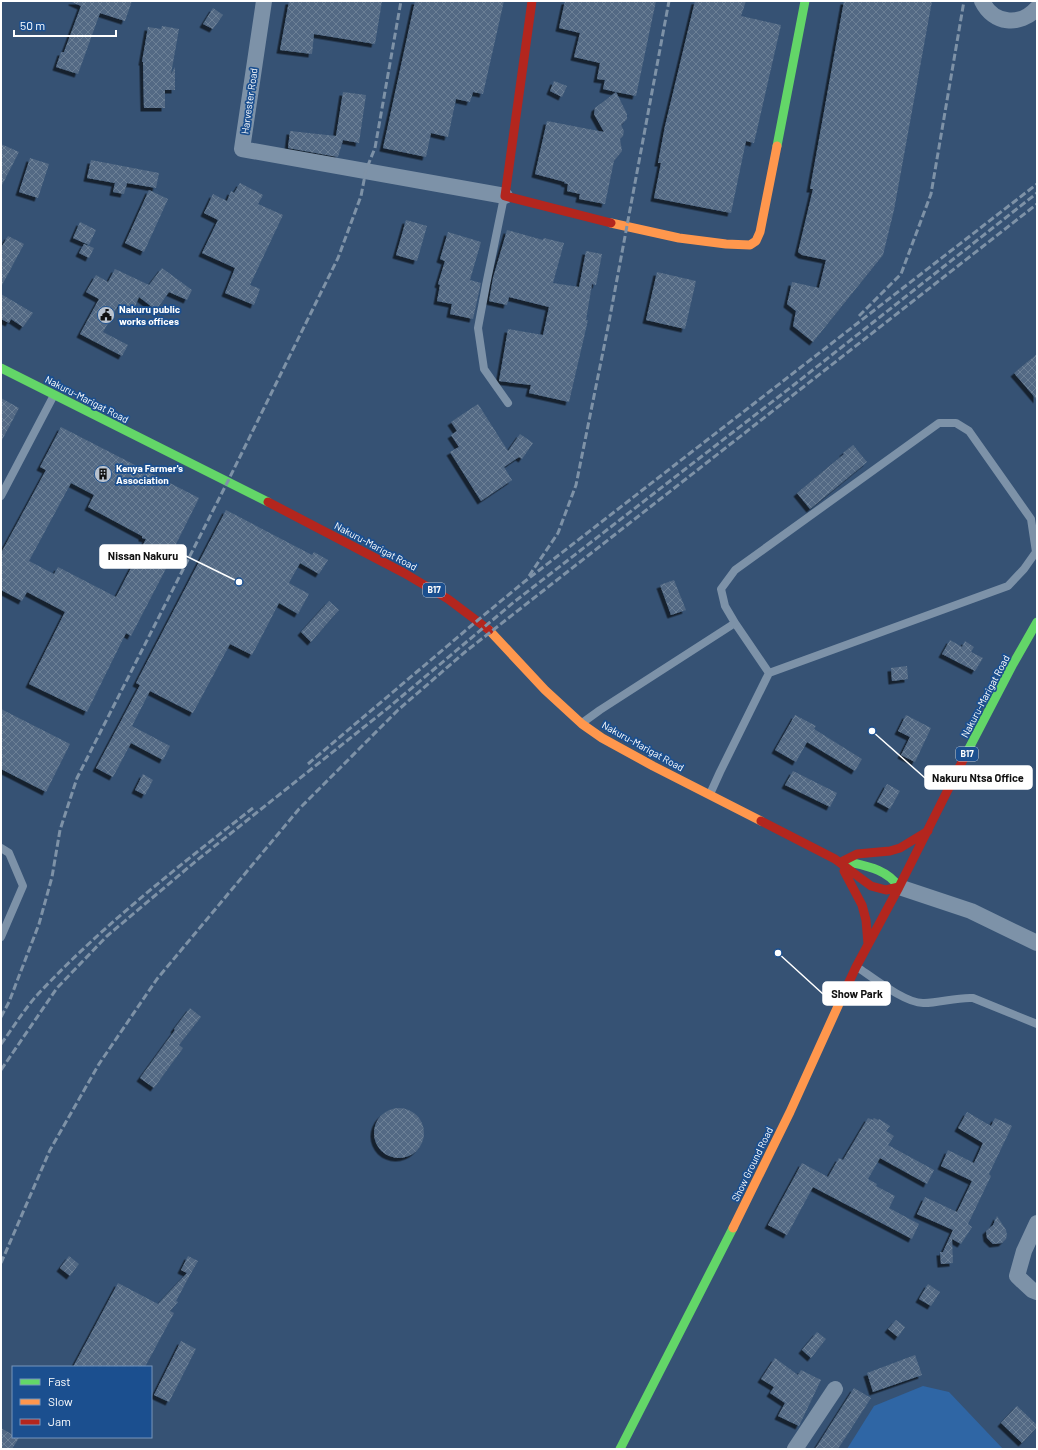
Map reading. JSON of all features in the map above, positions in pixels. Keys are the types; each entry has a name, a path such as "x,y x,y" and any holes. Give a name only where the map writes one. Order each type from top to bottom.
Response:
{"main road":[{"path":"532,1 505,196 684,239 729,246 750,246 756,241 760,232 805,1"},
{"name":"Nakuru-Marigat Road","path":"1,368 336,536 404,572 448,599 478,620 546,690 582,724 602,738 840,861 871,886 886,890 899,887 986,715 1037,622"},
{"path":"868,944 866,920 862,905 840,861 857,854 890,851 900,848 928,831"},
{"name":"Nakuru-Marigat Road","path":"840,861 882,870 892,877 899,887"},
{"name":"Show Ground Road","path":"620,1449 723,1248 790,1112 856,967 899,887"}],"street":[{"name":"Harvester Road","path":"264,1 242,149 505,196"},
{"path":"982,1 989,12 1000,19 1011,21 1022,19 1032,14 1037,8"},
{"path":"899,887 971,911 1037,943"},
{"path":"1037,1223 1024,1251 1017,1276 1032,1290 1037,1292"},
{"path":"795,1449 835,1389"}],"lane":[{"path":"505,196 478,328 484,369 508,403"},
{"path":"1,496 55,394"},
{"path":"710,794 769,673 1008,586 1024,569 1036,552 1031,519 969,431 956,423 939,423 734,570 721,589 725,606 769,673"},
{"path":"582,724 600,710 735,623"},
{"path":"1,848 9,853 23,886 1,937"},
{"path":"856,967 914,1003 973,998 1037,1024"}],"shaded area":[{"path":"923,1386 949,1392 1003,1449 847,1449 874,1406"}],"building":[{"path":"72,1 132,1 125,21 100,13 78,74 56,67 61,52 64,52 81,6"},
{"path":"289,1 382,1 375,44 314,34 312,54 280,50"},
{"path":"415,1 504,1 483,94 473,92 470,102 456,99 448,137 431,133 426,157 383,148"},
{"path":"565,1 656,1 636,96 603,89 605,80 597,79 600,63 574,57 580,33 559,28"},
{"path":"695,1 746,1 741,16 781,25 754,143 746,141 731,213 654,198 661,163 658,163 665,126"},
{"path":"844,1 932,1 894,210 883,255 813,342 793,326 796,311 787,304 792,282 819,288 826,260 802,255 798,252 813,189 810,189"},
{"path":"213,8 223,15 213,29 203,24"},
{"path":"162,26 179,29 171,74 175,67 175,90 165,90 165,108 144,108 142,62 148,27 161,29"},
{"path":"554,81 567,86 562,97 550,91"},
{"path":"343,92 366,95 359,143 343,140 338,157 288,148 290,131 336,136"},
{"path":"616,92 627,114 627,119 621,125 624,131 623,136 620,139 622,151 614,161 605,204 579,199 580,194 567,191 568,184 564,183 565,182 535,174 547,121 604,132 594,114 595,108"},
{"path":"1,144 19,152 1,187"},
{"path":"30,158 49,164 38,198 19,192"},
{"path":"91,160 159,173 156,188 127,183 124,194 113,192 115,183 87,178"},
{"path":"240,183 263,195 258,204 283,215 250,285 260,289 254,305 225,293 235,268 202,253 218,220 204,213 213,194 227,201 231,191 234,193"},
{"path":"149,190 168,199 144,252 125,243"},
{"path":"406,220 427,226 417,261 396,255"},
{"path":"80,222 96,230 89,245 73,238"},
{"path":"507,230 543,240 544,238 564,243 553,283 579,287 586,251 602,254 596,285 592,284 586,320 588,320 569,402 529,393 531,385 499,381 508,329 543,335 549,307 509,297 507,305 489,301 493,278"},
{"path":"448,232 481,242 470,280 481,283 473,319 450,314 452,304 437,301 440,285 438,284 445,261 440,259"},
{"path":"8,236 24,244 1,287 1,248"},
{"path":"84,244 94,248 89,258 79,253"},
{"path":"162,268 192,290 187,300 169,292 156,310 139,297 133,311 119,304 103,332 128,345 122,356 80,334 99,299 86,292 96,275 108,282 115,269 149,285"},
{"path":"657,272 696,281 685,329 646,320"},
{"path":"1,294 33,313 23,327 11,319 9,323 1,319"},
{"path":"1037,354 1037,400 1014,373"},
{"path":"1,398 19,408 1,442"},
{"path":"478,404 508,451 520,434 533,443 522,459 519,457 504,467 512,480 481,501 450,452 459,447 451,435 457,431 451,422"},
{"path":"61,427 199,498 170,556 172,557 131,636 126,633 87,712 29,684 65,612 27,592 22,601 1,590 1,553 46,470 40,467","holes":["71,483 94,495 88,507 146,539 116,597 58,567 54,574 29,561"]},
{"path":"853,445 867,462 810,509 797,493"},
{"path":"226,510 312,555 314,552 328,560 319,574 300,563 289,583 309,594 298,614 279,603 252,655 230,644 193,713 150,691 132,726 170,746 163,760 131,743 113,777 96,768 140,685 136,683"},
{"path":"674,580 686,610 671,615 660,585"},
{"path":"329,601 339,610 311,642 301,632"},
{"path":"950,640 962,647 965,641 974,647 971,652 983,658 975,671 942,654"},
{"path":"907,666 908,679 892,681 891,668"},
{"path":"1,709 70,744 46,792 1,769"},
{"path":"795,715 816,726 814,729 862,759 855,771 807,742 796,762 775,750"},
{"path":"906,715 931,728 915,762 901,755 910,737 898,731"},
{"path":"793,771 837,793 830,807 785,785"},
{"path":"143,774 153,780 145,795 135,790"},
{"path":"887,784 900,791 890,809 877,802"},
{"path":"190,1008 201,1017 179,1045 183,1048 154,1088 140,1078"},
{"path":"399,1108 409,1110 417,1115 422,1123 424,1133 422,1143 417,1151 409,1156 399,1158 389,1156 381,1151 376,1143 374,1133 376,1123 381,1115 389,1110"},
{"path":"967,1112 991,1126 995,1118 1012,1126 989,1174 991,1176 968,1224 972,1227 961,1244 952,1239 953,1263 941,1264 940,1252 943,1252 953,1230 917,1214 925,1197 957,1212 972,1181 941,1166 948,1150 974,1163 983,1143 958,1128"},
{"path":"868,1118 873,1120 874,1118 879,1119 890,1126 886,1131 894,1136 888,1145 934,1170 927,1184 880,1158 868,1179 877,1184 876,1186 895,1196 889,1208 919,1224 912,1239 813,1187 787,1235 768,1225 802,1163 828,1177 839,1158 843,1160"},
{"path":"997,1216 1006,1230 1007,1235 1006,1239 1002,1243 993,1244 987,1238 986,1231 993,1225"},
{"path":"69,1256 79,1264 70,1276 60,1268"},
{"path":"188,1256 198,1261 176,1301 178,1302 170,1311 174,1313 146,1366 74,1366 118,1283 158,1304 187,1273 181,1270"},
{"path":"928,1284 940,1292 931,1306 919,1299"},
{"path":"896,1320 905,1327 898,1337 888,1329"},
{"path":"817,1332 826,1339 811,1358 802,1350"},
{"path":"181,1341 196,1349 169,1402 154,1395"},
{"path":"915,1355 922,1375 873,1392 867,1373"},
{"path":"775,1358 798,1375 801,1370 821,1380 799,1426 778,1416 785,1403 770,1393 774,1387 761,1379"},
{"path":"854,1388 871,1398 838,1449 815,1449"},
{"path":"1017,1406 1037,1425 1037,1427 1022,1443 1001,1423"},
{"path":"1,1428 12,1434 12,1438 19,1438 12,1449 1,1449"}],"railway":[{"path":"1,1017 9,1002 39,924 52,877 60,830 77,778 228,481 338,258 361,196 366,170 375,148 401,1"},
{"path":"529,576 558,533 576,485 609,322 669,1"},
{"path":"859,316 901,274 931,194 964,1"},
{"path":"308,764 524,582 1037,184"},
{"path":"1,1070 57,988 107,936 196,861 388,708 514,602 795,384 1037,193"},
{"path":"1,1263 50,1150 99,1064 157,979 299,809 398,710 465,652 1037,204"},
{"path":"1,1044 39,993 89,943 143,896 253,808"}],"traffic: fast":[{"path":"777,146 805,1"},
{"path":"1,368 268,502"},
{"path":"964,758 1013,664 1037,622"},
{"path":"844,861 867,866 881,872 888,876 899,887"},
{"path":"620,1449 733,1228"}],"traffic: slow":[{"path":"611,223 679,238 726,244 750,245 756,241 760,232 777,146"},
{"path":"489,630 545,690 582,724 602,738 653,766 761,821"},
{"path":"733,1228 790,1112 843,995"}],"traffic: jam":[{"path":"532,1 505,196 611,223"},
{"path":"268,502 404,573 448,599 489,630"},
{"path":"761,821 835,859 871,886 886,890 899,887 964,758"},
{"path":"843,861 857,854 890,851 900,848 928,831"},
{"path":"844,871 862,905 866,920 868,944"},
{"path":"843,995 856,967 899,887"}],"place":[{"name":"Nakuru public works offices","path":"106,315"},
{"name":"Kenya Farmer's Association","path":"103,474"},
{"name":"Nissan Nakuru","path":"239,582"},
{"name":"Nakuru Ntsa Office","path":"872,731"},
{"name":"Show Park","path":"778,953"}]}
